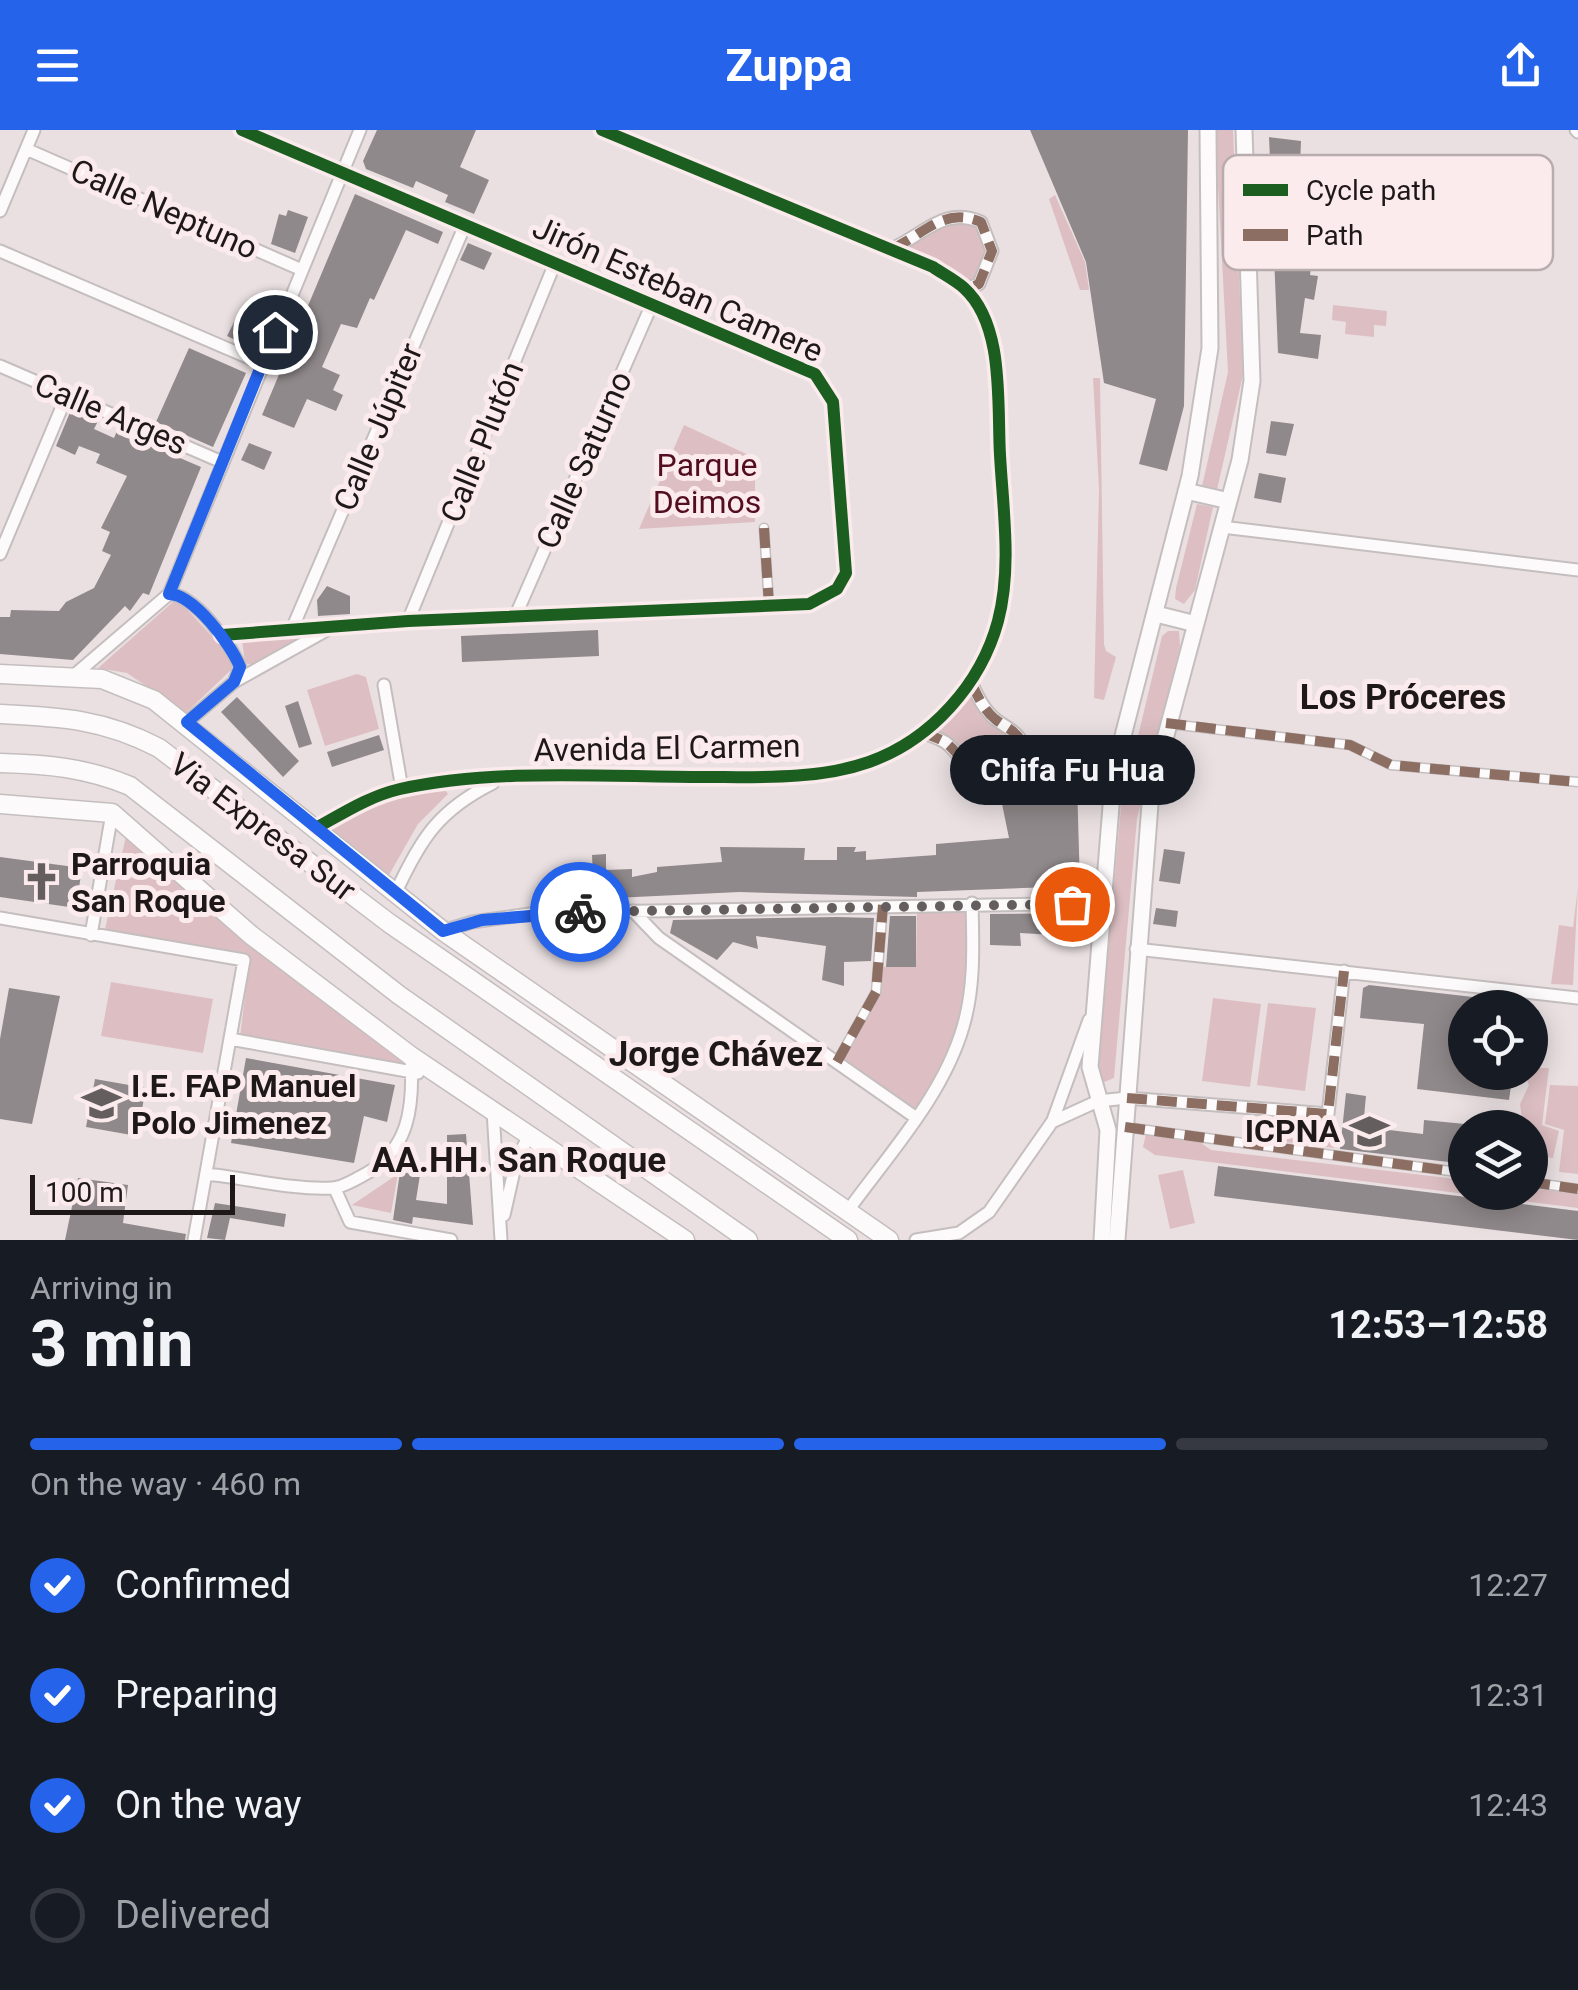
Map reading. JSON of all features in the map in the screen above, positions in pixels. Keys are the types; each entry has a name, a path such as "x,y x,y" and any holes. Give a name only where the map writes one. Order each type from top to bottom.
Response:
{"main road":[{"path":"1102,1240 1108,1135 1090,1067 1115,767 1186,491 1210,348 1208,130"},
{"path":"1244,130 1245,155"},
{"path":"1117,1240 1150,790 1229,500 1252,381 1248,270"},
{"path":"1186,491 1229,500"},
{"path":"1156,614 1196,624"},
{"path":"0,674 72,678 128,687 187,722 443,931 890,1240"},
{"name":"Via Expresa Sur","path":"0,714 104,724 160,748 389,923 848,1240"},
{"name":"Via Expresa Sur","path":"0,762 59,764 99,773 130,786 399,994 748,1240"},
{"path":"0,804 112,813 251,935 411,1064 441,1076 685,1240"}],"street":[{"path":"0,211 34,130"},
{"name":"Jirón Esteban Camere","path":"222,635 408,620 809,604 837,589 846,573 829,390 805,368 242,130"},
{"path":"72,678 169,594 360,130"},
{"path":"602,130 891,250 933,267 966,289 979,284 988,270 992,251 981,222 954,215 941,218 891,250"},
{"name":"Calle Neptuno","path":"26,149 302,270"},
{"name":"Calle Júpiter","path":"292,629 465,226"},
{"path":"0,251 262,363"},
{"name":"Calle Plutón","path":"408,620 555,263"},
{"name":"Avenida El Carmen","path":"318,827 362,801 402,789 500,779 758,778 814,773 867,762 922,732 971,682 987,653 998,620 1004,534 994,361 987,321 966,289"},
{"name":"Calle Saturno","path":"515,617 652,304"},
{"name":"Calle Arges","path":"0,366 222,462"},
{"path":"0,554 67,395"},
{"path":"1222,527 1578,570"},
{"path":"764,528 769,605"},
{"path":"169,594 180,595 222,635 240,667 234,682"},
{"name":"Jirón Esteban Camere","path":"187,722 234,682 329,629"},
{"path":"922,732 944,742 970,775 983,782 1002,782 1016,775 1025,748 1017,730 996,720 983,707 971,682"},
{"path":"384,684 402,789"},
{"path":"1166,724 1350,745 1391,765 1578,782"},
{"path":"396,892 418,843 445,812 500,779"},
{"path":"91,935 112,813"},
{"path":"847,1212 947,1069 964,1027 973,978 972,903"},
{"path":"443,931 537,912 1103,904"},
{"path":"837,1062 876,992 883,905"},
{"path":"634,912 658,938 916,1117"},
{"path":"0,918 244,960 194,1240"},
{"path":"1136,949 1578,998"},
{"path":"1052,1122 1098,1101 1127,1098 1328,1114 1344,971"},
{"path":"916,1240 959,1233 989,1212 1052,1122 1071,1078 1094,1002"},
{"path":"206,1174 335,1189 382,1164 396,1149 410,1116 411,1064 230,1039"},
{"path":"493,1111 501,1239"},
{"path":"1125,1127 1448,1171"},
{"path":"501,1239 508,1188 529,1135"},
{"path":"1548,1185 1578,1190"},
{"path":"335,1189 350,1222 450,1240"}],"green space":[{"path":"1215,130 1233,130 1234,155 1223,155 1223,270 1239,270 1243,375 1217,490 1202,486 1228,372"},
{"path":"1055,195 1085,262 1089,290 1080,290 1049,199"},
{"path":"952,222 975,227 989,247 976,279 967,285 908,248"},
{"path":"1333,305 1387,311 1386,326 1374,325 1374,337 1345,334 1346,322 1332,320"},
{"path":"1093,378 1100,378 1104,644 1106,651 1116,657 1104,700 1094,698 1099,489"},
{"name":"Parque Deimos","path":"684,425 755,458 755,522 639,529"},
{"path":"1197,504 1213,507 1195,590 1184,604 1175,599 1176,588"},
{"path":"174,601 181,603 224,649 233,668 186,713 127,673 98,668"},
{"path":"1168,631 1179,631 1180,646 1137,819 1114,1078 1102,1083 1097,1075 1121,807 1162,636"},
{"path":"303,634 307,637 251,665 245,663 242,640"},
{"path":"357,674 366,677 379,729 325,746 307,690"},
{"path":"966,698 972,698 1016,747 1010,762 991,775 977,772 957,744 936,732"},
{"path":"443,787 448,794 418,824 389,875 329,827 402,791"},
{"path":"126,836 402,1056 404,1067 240,1037 250,957 105,929"},
{"path":"1578,887 1573,985 1551,984 1559,925 1573,927"},
{"path":"972,903 963,1027 915,1117 837,1062 880,992 882,967 916,966 917,904"},
{"path":"111,982 213,999 203,1053 101,1036"},
{"path":"1213,998 1261,1004 1250,1087 1202,1081"},
{"path":"1268,1003 1316,1008 1305,1091 1257,1085"},
{"path":"1550,1085 1578,1086 1578,1174 1559,1172 1564,1130 1548,1125"},
{"path":"1527,1090 1546,1090 1544,1110 1521,1110"},
{"path":"1548,1127 1559,1131 1553,1158 1548,1158"},
{"path":"1147,1129 1188,1134 1211,1150 1448,1178 1448,1192 1155,1155 1143,1147"},
{"path":"1280,1129 1336,1130 1334,1148 1277,1141"},
{"path":"1183,1170 1195,1223 1170,1229 1158,1175"},
{"path":"398,1174 391,1213 352,1205"},
{"path":"1548,1190 1578,1194 1578,1208 1548,1204"}],"building":[{"path":"377,130 476,130 460,167 489,180 474,214 445,202 448,195 416,181 413,188 366,169 363,161"},
{"path":"1030,130 1188,130 1184,406 1167,471 1139,464 1156,399 1104,383 1086,262"},
{"path":"1269,137 1301,141 1300,155 1270,155"},
{"path":"355,194 443,232 438,244 406,230 357,328 341,324 322,367 340,375 333,390 343,395 336,411 307,399 294,428 262,415"},
{"path":"288,210 308,217 295,253 271,244 279,214 286,216"},
{"path":"468,243 492,253 484,270 460,260"},
{"path":"1275,270 1311,270 1310,275 1318,276 1314,300 1305,298 1300,333 1321,335 1318,359 1278,353"},
{"path":"234,322 261,334 254,349 227,336"},
{"path":"189,348 246,373 213,447 156,422"},
{"path":"71,410 98,421 94,429 114,438 117,431 201,467 149,595 143,593 130,611 125,606 73,660 0,654 0,617 10,617 11,610 59,611 66,602 94,588 111,555 102,551 110,532 101,528 127,476 96,463 100,454 79,446 75,455 56,446"},
{"path":"1271,421 1294,424 1286,456 1266,453"},
{"path":"249,443 272,452 264,470 241,460"},
{"path":"1259,473 1286,478 1281,503 1254,498"},
{"path":"327,586 350,596 350,614 318,616 317,600"},
{"path":"598,630 599,656 462,662 461,636"},
{"path":"237,697 299,761 283,777 221,712"},
{"path":"298,701 312,744 299,748 285,706"},
{"path":"379,735 384,750 332,767 327,752"},
{"path":"1034,771 1077,783 1080,886 917,892 917,897 739,892 594,899 592,855 606,854 606,870 632,869 632,877 657,872 657,867 722,862 720,847 805,848 804,860 837,860 837,847 856,847 854,852 866,851 866,860 936,855 936,844 1009,838 1000,794 1022,787"},
{"path":"1164,849 1185,852 1180,884 1159,881"},
{"name":"Parroquia San Roque","path":"0,857 82,868 76,908 0,897"},
{"path":"1156,908 1178,911 1176,927 1153,924"},
{"path":"1089,913 1089,937 1020,933 1021,946 990,945 990,914"},
{"path":"890,916 916,916 916,967 886,967"},
{"path":"874,918 871,961 844,962 844,986 822,980 826,946 756,936 758,949 733,942 717,960 670,933 673,920"},
{"path":"1369,985 1448,994 1448,1090 1510,1090 1509,1100 1417,1089 1424,1024 1360,1018 1363,988"},
{"path":"9,988 60,996 32,1124 0,1119 0,1039"},
{"path":"246,1058 395,1085 387,1122 364,1116 354,1163 231,1143"},
{"path":"95,1079 146,1088 137,1136 86,1127"},
{"name":"ICPNA","path":"1346,1093 1366,1096 1364,1117 1373,1118 1372,1128 1423,1134 1424,1120 1448,1122 1448,1162 1340,1149"},
{"path":"466,1134 473,1225 413,1217 412,1224 393,1220 400,1172 420,1175 416,1200 447,1204 447,1135"},
{"path":"1218,1166 1448,1195 1448,1210 1548,1207 1578,1211 1578,1240 1214,1196"},
{"path":"78,1178 128,1185 123,1223 186,1234 185,1240 65,1240"},
{"path":"215,1203 286,1214 284,1227 230,1218 225,1240 207,1238"}],"marked path":[{"path":"891,249 945,220 968,218 981,222 992,251 979,284 966,289"},
{"path":"764,528 769,605"},
{"path":"922,732 945,742 980,781 989,783 1016,775 1025,748 1016,734 987,711 971,682"},
{"path":"1166,723 1350,745 1391,765 1578,782"},
{"path":"837,1062 876,992 883,905"},
{"path":"1127,1098 1328,1114 1344,971"},
{"path":"1125,1127 1448,1171"},
{"path":"1548,1185 1578,1189"}],"cycle path":[{"path":"222,635 408,621 809,604 837,589 846,573 833,402 815,374 242,130"},
{"path":"318,827 378,796 437,782 551,775 787,776 849,768 892,752 933,724 966,687 990,644 1005,580 1005,538 996,367 993,344 977,304 964,288 933,267 602,130"}],"way so far":[{"path":"580,912 1072,904"}],"place":[{"name":"Parroquia San Roque","path":"41,882"},
{"name":"Chifa Fu Hua","path":"1072,904"},
{"name":"I.E. FAP Manuel Polo Jimenez","path":"101,1104"},
{"name":"ICPNA","path":"1370,1131"}],"district":[{"name":"Los Próceres","path":"1403,697"},
{"name":"Jorge Chávez","path":"716,1054"},
{"name":"AA.HH. San Roque","path":"519,1160"}],"route":[{"path":"275,332 169,594 180,595 222,635 240,667 234,682 187,722 443,931 472,922 537,912 580,912"}]}
